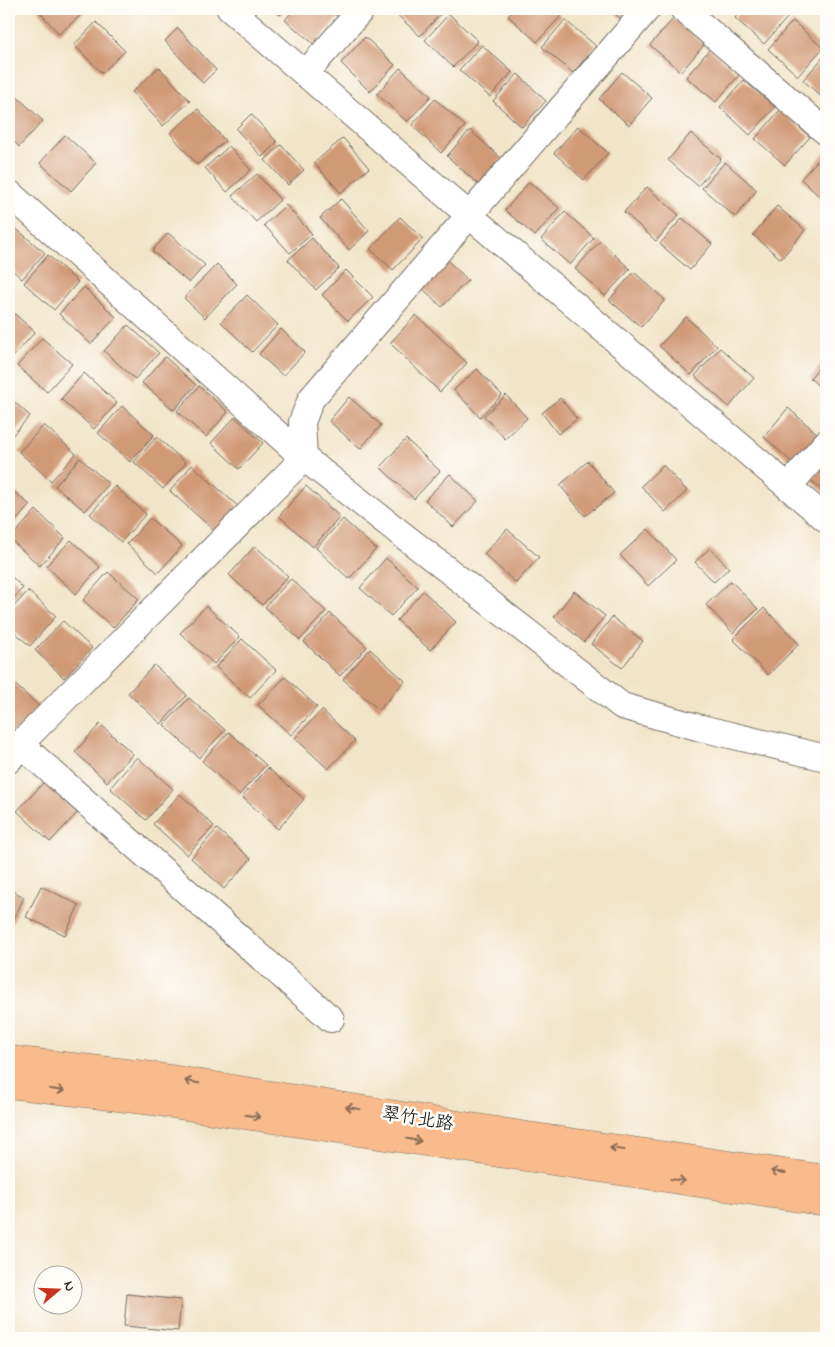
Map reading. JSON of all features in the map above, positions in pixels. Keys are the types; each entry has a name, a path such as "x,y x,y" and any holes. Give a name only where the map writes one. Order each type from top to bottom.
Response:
{"main road":[{"name":"翠竹北路","path":"9,1060 145,1075 521,1135 826,1179"},
{"name":"翠竹北路","path":"9,1084 152,1101 826,1202"}],"street":[{"path":"230,9 469,216 826,519"},
{"path":"305,74 362,9"},
{"path":"331,1019 14,752 304,458 302,422 311,399 647,9"},
{"path":"683,9 826,132"},
{"path":"9,193 304,458 622,706 697,727 826,758"},
{"path":"788,487 826,444"}],"building":[{"path":"37,9 88,9 59,34"},
{"path":"273,9 286,9 280,15"},
{"path":"294,9 328,9 338,17 315,45 285,20"},
{"path":"391,9 445,9 420,36"},
{"path":"514,9 553,9 561,16 537,42 508,16"},
{"path":"609,9 630,9 621,19"},
{"path":"742,9 779,9 788,17 764,44 735,18"},
{"path":"449,14 478,41 453,67 425,40"},
{"path":"674,18 704,45 681,72 650,45"},
{"path":"565,20 596,46 573,73 542,47"},
{"path":"793,21 823,48 798,76 768,49"},
{"path":"96,22 125,51 102,73 74,45"},
{"path":"178,28 216,70 203,83 165,41"},
{"path":"365,37 395,65 370,92 341,63"},
{"path":"482,45 512,72 490,97 459,70"},
{"path":"710,49 739,75 716,102 686,77"},
{"path":"826,54 826,101 803,80"},
{"path":"159,67 190,101 163,126 132,92"},
{"path":"400,68 431,96 407,122 377,94"},
{"path":"622,72 652,98 629,125 599,99"},
{"path":"518,74 546,101 522,127 493,101"},
{"path":"744,80 775,107 750,135 720,107"},
{"path":"13,93 43,121 19,147 9,136 9,97"},
{"path":"435,99 465,126 441,153 412,125"},
{"path":"198,109 225,141 197,165 170,133"},
{"path":"780,110 810,137 785,165 755,139"},
{"path":"251,114 277,142 262,157 236,129"},
{"path":"578,126 608,153 584,180 554,153"},
{"path":"470,130 502,159 479,185 447,156"},
{"path":"691,133 721,159 698,186 668,160"},
{"path":"65,135 96,163 71,191 40,163"},
{"path":"343,138 369,168 341,193 314,163"},
{"path":"281,145 304,170 288,185 265,160"},
{"path":"229,146 251,170 227,192 205,168"},
{"path":"826,151 826,203 801,179"},
{"path":"725,162 757,190 735,217 702,188"},
{"path":"257,174 280,200 256,222 232,196"},
{"path":"529,182 559,208 535,236 505,210"},
{"path":"647,187 679,215 656,241 624,212"},
{"path":"341,199 369,231 349,250 320,218"},
{"path":"286,205 312,234 290,253 264,225"},
{"path":"777,206 805,230 781,259 753,235"},
{"path":"565,212 594,238 570,265 541,239"},
{"path":"400,217 423,239 393,270 370,249"},
{"path":"682,218 712,244 690,270 660,244"},
{"path":"14,227 45,253 22,279 9,267 9,232"},
{"path":"168,233 205,265 189,283 152,251"},
{"path":"312,238 339,268 316,290 288,260"},
{"path":"600,241 630,269 605,296 575,269"},
{"path":"48,255 78,282 54,310 24,283"},
{"path":"447,260 468,280 442,307 421,287"},
{"path":"217,264 237,284 205,318 184,298"},
{"path":"346,270 373,297 348,321 322,295"},
{"path":"634,272 665,300 641,327 609,300"},
{"path":"84,287 116,317 91,344 59,314"},
{"path":"247,295 278,325 252,352 221,322"},
{"path":"9,309 35,332 11,359 9,357"},
{"path":"416,315 467,363 440,392 390,343"},
{"path":"686,317 717,346 691,375 659,346"},
{"path":"128,325 159,353 135,379 104,351"},
{"path":"281,329 305,352 283,376 259,354"},
{"path":"42,338 72,364 47,392 17,366"},
{"path":"720,348 754,378 729,407 695,376"},
{"path":"165,357 196,385 174,410 142,383"},
{"path":"826,359 826,393 810,378"},
{"path":"477,369 502,395 480,417 454,390"},
{"path":"84,373 117,403 94,429 61,399"},
{"path":"199,386 228,412 206,437 177,411"},
{"path":"506,395 527,418 505,439 484,416"},
{"path":"9,397 30,416 9,439"},
{"path":"349,397 381,425 360,449 329,421"},
{"path":"560,398 577,419 558,434 542,413"},
{"path":"122,406 154,435 130,462 98,433"},
{"path":"788,408 819,435 794,464 764,437"},
{"path":"235,417 263,443 239,469 211,443"},
{"path":"44,425 76,454 51,481 19,452"},
{"path":"157,437 186,463 163,489 134,462"},
{"path":"406,439 440,471 414,499 380,467"},
{"path":"80,458 109,484 85,511 55,486"},
{"path":"588,461 614,493 585,516 560,485"},
{"path":"826,463 826,494 811,480"},
{"path":"192,465 240,508 218,534 170,491"},
{"path":"663,465 687,491 665,512 641,486"},
{"path":"450,474 478,501 453,527 425,500"},
{"path":"115,486 146,514 121,542 90,514"},
{"path":"306,486 340,517 313,547 279,516"},
{"path":"9,487 30,505 9,529"},
{"path":"36,510 65,538 40,566 10,539"},
{"path":"150,518 182,546 158,573 127,544"},
{"path":"343,519 376,549 349,579 316,548"},
{"path":"507,529 539,557 516,583 484,554"},
{"path":"648,529 676,560 648,586 620,555"},
{"path":"71,540 100,567 76,594 46,566"},
{"path":"255,546 288,576 262,605 229,575"},
{"path":"710,548 729,568 714,582 695,562"},
{"path":"386,558 418,587 391,616 360,588"},
{"path":"108,572 139,599 113,628 83,600"},
{"path":"9,574 23,588 9,603"},
{"path":"291,579 326,611 300,640 265,607"},
{"path":"731,581 758,609 733,633 706,605"},
{"path":"28,591 56,616 30,646 9,627 9,612"},
{"path":"423,591 456,622 430,650 397,620"},
{"path":"574,591 605,616 584,642 554,617"},
{"path":"206,606 240,637 214,664 180,633"},
{"path":"764,608 799,644 768,675 733,639"},
{"path":"330,613 367,647 340,676 304,642"},
{"path":"612,617 643,641 622,668 591,644"},
{"path":"63,621 92,648 64,678 35,650"},
{"path":"242,639 276,670 250,698 216,667"},
{"path":"370,649 405,681 379,710 343,679"},
{"path":"154,665 187,695 161,724 128,693"},
{"path":"285,677 317,707 291,735 258,705"},
{"path":"10,680 41,708 12,739 9,736"},
{"path":"189,698 225,730 199,758 164,725"},
{"path":"322,710 355,741 328,769 295,738"},
{"path":"100,724 133,754 107,782 75,752"},
{"path":"229,732 266,765 239,795 202,761"},
{"path":"137,757 173,789 146,820 110,788"},
{"path":"268,768 304,799 278,829 242,797"},
{"path":"44,782 77,813 50,842 17,811"},
{"path":"180,794 214,826 187,855 153,824"},
{"path":"217,829 251,859 224,889 191,858"},
{"path":"41,886 79,905 65,935 26,917"},
{"path":"9,889 24,897 9,930"},
{"path":"127,1294 181,1300 178,1331 124,1326"}]}
